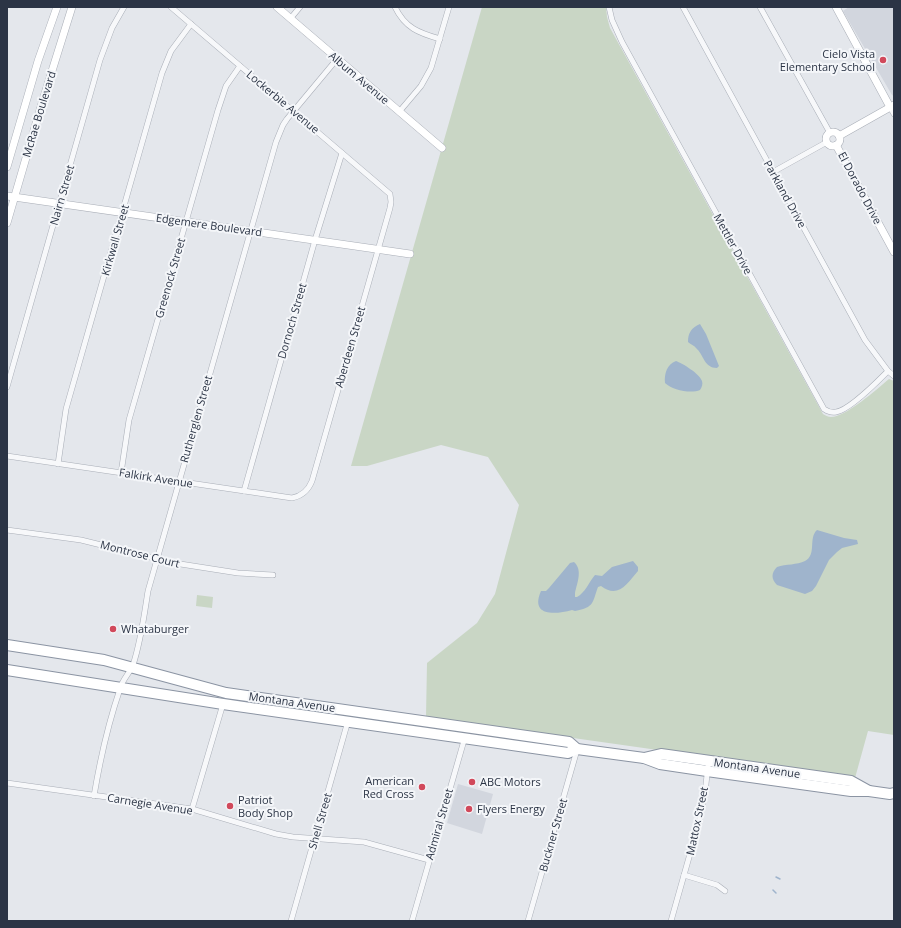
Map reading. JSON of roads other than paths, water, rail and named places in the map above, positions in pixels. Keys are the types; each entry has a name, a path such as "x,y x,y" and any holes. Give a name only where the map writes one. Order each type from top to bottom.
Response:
{"highway":[{"name":"Montana Avenue","path":"7,645 104,660 226,693 569,742 577,749"},
{"name":"Montana Avenue","path":"7,670 223,704 568,753 577,749 646,758 851,791 866,789"},
{"name":"Montana Avenue","path":"646,758 661,754 851,781 866,789 893,795"}],"street":[{"name":"McRae Boulevard","path":"7,167 36,68 57,7"},
{"name":"McRae Boulevard","path":"7,223 11,197 72,7"},
{"name":"Nairn Street","path":"7,386 104,48 112,28 124,7"},
{"name":"Lockerbie Avenue","path":"171,7 390,194 391,199"},
{"name":"Album Avenue","path":"276,7 442,148"},
{"path":"290,19 300,7"},
{"path":"395,7 401,18 416,31 440,39"},
{"path":"400,112 421,86 431,68 449,7"},
{"name":"Mettler Drive","path":"609,7 612,20 619,35 823,407 827,411 834,412 842,410 868,391 888,371"},
{"name":"Parkland Drive","path":"683,7 865,340 888,371 894,376"},
{"path":"760,7 830,133"},
{"path":"836,7 893,109 839,136"},
{"name":"Kirkwall Street","path":"58,464 66,410 164,67 171,51 191,24"},
{"name":"Rutherglen Street","path":"94,796 102,751 120,687 132,667 141,638 148,591 156,560 276,142 283,125 337,59"},
{"name":"Greenock Street","path":"121,473 129,420 222,95 229,80 240,66"},
{"path":"835,132 839,136 840,141 836,145 831,146 827,142 826,137 830,133 835,132"},
{"path":"773,172 827,142"},
{"name":"El Dorado Drive","path":"836,145 894,252"},
{"name":"Dornoch Street","path":"244,491 315,240 342,153"},
{"name":"Edgemere Boulevard","path":"11,197 410,254"},
{"name":"Aberdeen Street","path":"304,493 312,481 379,249 391,199"},
{"name":"Falkirk Avenue","path":"7,456 292,498 304,493"},
{"name":"Montrose Court","path":"7,530 81,540 156,560 238,573 273,575"},
{"path":"192,809 223,704"},
{"name":"Shell Street","path":"291,921 348,721"},
{"name":"Admiral Street","path":"412,921 467,728"},
{"name":"Buckner Street","path":"528,921 577,749"},
{"name":"Mattox Street","path":"671,921 702,812 707,768"},
{"name":"Carnegie Avenue","path":"7,783 192,809 276,834 293,837 364,842 429,860"},
{"path":"684,875 717,885 725,891"}],"water":[{"path":"700,324 706,334 719,366 717,368 709,366 699,351 688,342 691,331 694,327"},
{"path":"676,361 690,369 701,378 702,387 700,390 692,392 682,391 672,388 665,383 665,376 668,367"},
{"path":"817,530 844,538 857,540 858,544 842,548 829,560 812,591 805,594 777,585 772,576 775,569 780,566 802,562 809,558 812,551 814,533"},
{"path":"633,561 638,567 638,571 626,585 612,591 601,586 598,587 592,604 586,608 575,611 572,610 551,613 541,609 539,605 538,599 541,591 546,591 570,563 574,562 577,565 579,573 575,593 575,597 577,597 585,590 595,575 602,576 612,567"}],"waterway":[{"path":"776,877 780,879"},
{"path":"773,890 776,893"}],"place":[{"name":"Cielo Vista Elementary School","path":"883,60"},
{"name":"Whataburger","path":"113,629"},
{"name":"ABC Motors","path":"472,782"},
{"name":"American Red Cross","path":"422,787"},
{"name":"Patriot Body Shop","path":"230,806"},
{"name":"Flyers Energy","path":"469,809"}]}
